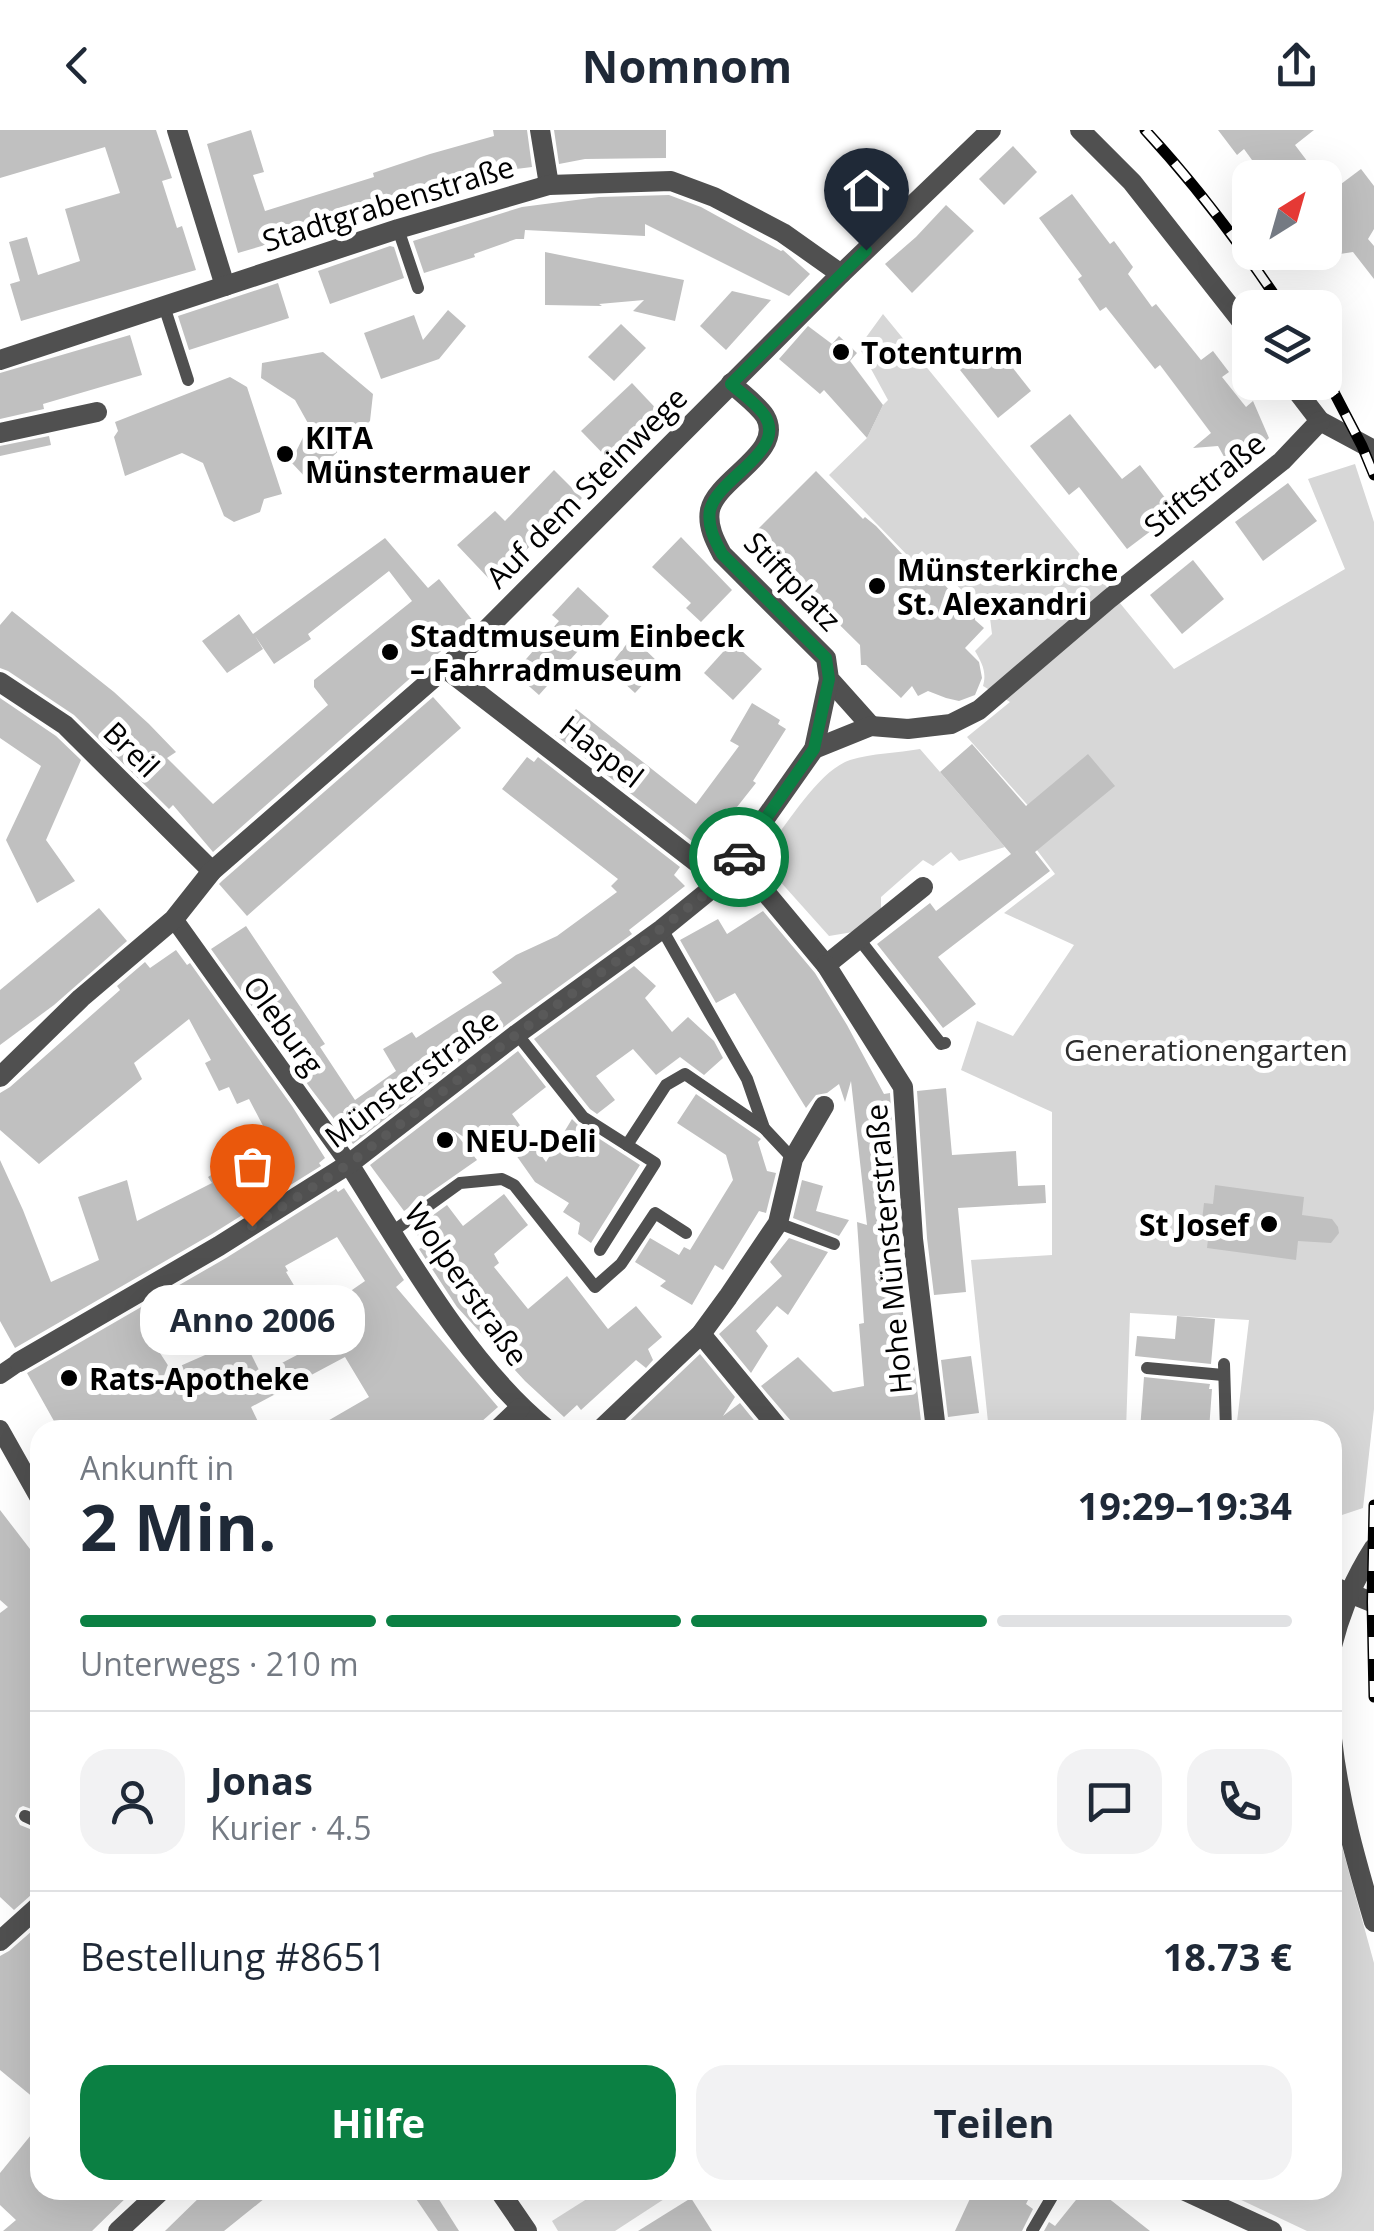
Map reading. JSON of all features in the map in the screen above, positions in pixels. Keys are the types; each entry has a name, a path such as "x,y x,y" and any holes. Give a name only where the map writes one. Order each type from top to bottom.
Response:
{"street":[{"path":"177,130 226,286"},
{"path":"540,130 549,184"},
{"name":"Auf dem Steinwege","path":"0,1078 81,998 174,919 212,871 445,668 990,130"},
{"path":"1080,130 1132,182 1232,309"},
{"name":"Stadtgrabenstraße","path":"0,360 398,229 549,184 671,181 782,233 841,274"},
{"name":"Stiftplatz","path":"722,881 814,749 829,679 826,658 722,554 712,534 710,511 719,492 765,447 770,432 764,416 731,384"},
{"path":"1304,400 1320,421 1374,450"},
{"path":"0,434 97,412"},
{"name":"Stiftstraße","path":"814,749 871,726 908,729 951,724 979,710 1282,461 1320,421"},
{"name":"Haspel","path":"445,668 722,881"},
{"name":"Stiftplatz","path":"829,679 871,726"},
{"name":"Breil","path":"0,682 65,725 212,871"},
{"path":"722,881 761,887 826,965 923,887"},
{"name":"Münsterstraße","path":"19,1362 219,1246 349,1164 722,881"},
{"name":"Oleburg","path":"174,919 349,1164"},
{"name":"Hohe Münsterstraße","path":"826,965 903,1087 913,1239 935,1420"},
{"path":"611,1420 701,1334 778,1223 793,1159 824,1106"},
{"name":"Wolperstraße","path":"349,1164 456,1329 520,1408 535,1420"},
{"path":"701,1334 772,1420"},
{"path":"0,1375 19,1362"},
{"path":"507,1420 520,1408"},
{"path":"0,1431 30,1483"},
{"path":"1342,1588 1374,1548"},
{"path":"1342,1589 1374,1603"},
{"path":"1342,1801 1374,1922"},
{"path":"0,1941 30,1914"},
{"path":"118,2231 151,2200"},
{"path":"506,2200 526,2231"},
{"path":"1199,2200 1237,2224 1272,2231"}],"lane":[{"path":"398,229 418,288"},
{"path":"164,306 188,380"},
{"path":"662,928 748,1080 764,1128"},
{"path":"859,938 944,1043"},
{"path":"517,1034 583,1116 655,1163 600,1250"},
{"path":"628,1145 666,1084 684,1074 764,1128 793,1159"},
{"path":"392,1232 460,1183 502,1179 514,1185 595,1287 621,1264 655,1214 686,1233"},
{"path":"778,1223 834,1244"},
{"path":"1147,1368 1224,1370 1226,1420"},
{"path":"25,1816 30,1818"},
{"path":"1032,2231 1050,2200"}],"green space":[{"name":"Generationengarten","path":"883,314 1174,669 1345,569 1308,479 1355,464 1374,522 1374,1409 1363,1508 1342,1515 1342,1420 1237,1420 1249,1320 1130,1313 1126,1420 988,1420 971,1260 1052,1255 1052,1112 961,1070 977,1021 1013,1036 1074,945 1004,913 1055,874 1024,833 1040,819 967,737 1010,702 983,686 983,668 975,651 992,634 990,618 922,551 912,560 829,475 867,438 888,400 859,347"},
{"path":"920,749 1005,847 959,861 951,852 933,866 923,860 881,897 881,910 853,932 829,936 769,869 770,845 817,785 839,765 867,756"},
{"path":"1342,1847 1374,1963 1374,2231 1307,2231 1241,2200 1342,2200"},
{"path":"585,2200 663,2200 615,2231 558,2231 552,2221"}],"building":[{"path":"0,130 156,130 172,178 162,181 196,270 21,321 10,284 20,281 9,242 27,237 38,275 80,261 65,209 120,193 105,147 0,178"},
{"path":"251,130 264,172 253,175 265,211 494,136 493,130 527,130 532,167 501,171 238,253 207,144"},
{"path":"554,130 666,130 666,158 585,159 559,164"},
{"path":"1218,130 1314,130 1295,145 1306,160 1252,160 1244,149 1237,155"},
{"path":"1013,146 1037,172 1004,205 979,179"},
{"path":"1361,169 1374,186 1374,229 1368,239 1374,246 1374,279 1353,252 1342,254 1342,183"},
{"path":"1072,194 1133,267 1128,274 1152,307 1156,304 1201,360 1213,351 1229,372 1222,377 1232,390 1232,400 1240,400 1246,407 1253,401 1269,438 1232,471 1218,446 1193,448 1211,433 1160,365 1155,369 1106,307 1100,311 1078,279 1082,276 1039,218"},
{"path":"669,195 701,207 783,250 810,274 789,296 645,224 645,236 525,230 524,239 424,273 413,241 522,207 599,197"},
{"path":"946,205 974,231 912,293 885,264"},
{"path":"394,247 404,278 330,304 318,271"},
{"path":"545,252 684,280 675,321 633,311 644,300 599,304 602,306 545,305"},
{"path":"278,283 289,318 189,350 178,316"},
{"path":"732,291 771,300 726,350 700,326"},
{"path":"448,310 466,326 439,359 381,379 364,333 414,315 423,340"},
{"path":"621,324 646,348 614,381 588,357"},
{"path":"808,326 832,344 839,336 857,353 850,361 883,405 867,438 824,390 820,394 779,359"},
{"path":"130,335 142,375 43,404 44,409 0,419 0,373"},
{"path":"994,344 1031,391 998,418 960,370"},
{"path":"323,352 373,394 370,421 308,480 291,462 309,425 295,400 261,378 262,363"},
{"path":"230,377 247,387 282,494 264,499 260,512 234,522 224,516 203,463 182,453 125,476 114,437 118,431 115,422"},
{"path":"632,383 663,416 613,464 581,431"},
{"path":"1070,414 1122,479 1140,465 1176,512 1127,549 1079,487 1069,495 1030,446"},
{"path":"49,436 51,445 0,456 0,446"},
{"path":"554,470 582,498 492,582 457,545 495,511 505,521"},
{"name":"Münsterkirche St. Alexandri","path":"816,471 916,569 923,562 969,611 975,611 975,620 984,628 965,648 979,662 982,678 975,695 959,701 928,691 918,696 912,686 901,698 866,665 861,665 860,645 753,534"},
{"path":"1288,483 1317,521 1263,561 1235,522"},
{"path":"681,537 732,590 701,622 686,608 691,603 652,567"},
{"path":"385,538 428,588 439,579 474,622 213,852 173,805 169,809 74,715 0,668 0,625 12,611 149,724 176,752 167,758 213,804 328,705 314,687 314,680 412,601 389,571 308,634 311,639 274,664 255,636 263,649 227,673 202,641 239,614 253,634"},
{"path":"1193,560 1224,599 1182,634 1150,595"},
{"path":"578,587 609,616 539,695 514,673 559,621 552,615"},
{"path":"632,637 661,665 635,693 608,668"},
{"path":"732,642 762,669 733,700 704,673"},
{"path":"433,697 461,728 247,916 219,884"},
{"path":"0,698 56,736 81,760 46,840 75,881 37,903 6,840 41,766 0,738"},
{"path":"752,703 780,720 778,724 786,729 753,781 756,783 733,812 727,808 697,845 555,735 576,709 696,804 739,746 730,741"},
{"path":"972,744 1026,806 1088,754 1115,786 1035,852 1050,871 938,957 976,1004 943,1028 877,944 930,903 936,911 1011,854 940,772"},
{"path":"527,757 534,762 538,757 680,867 674,875 685,886 629,930 632,934 353,1144 211,949 246,926 325,1044 320,1047 355,1100 396,1071 383,1049 412,1032 416,1038 502,983 492,972 516,955 557,936 617,892 611,886 618,879 502,789"},
{"path":"99,908 127,941 54,1005 0,1045 0,990"},
{"path":"763,911 815,973 884,1094 890,1093 906,1298 903,1313 907,1365 914,1364 921,1420 790,1420 761,1386 798,1357 833,1392 864,1386 857,1222 867,1225 851,1081 845,1102 839,1084 816,1095 806,1108 735,993 716,1003 680,940 718,919 727,934"},
{"path":"176,950 187,965 190,963 325,1158 319,1163 321,1166 212,1234 15,1348 0,1321 0,1160 51,1282 99,1260 78,1197 127,1180 137,1221 212,1183 208,1177 237,1158 243,1165 273,1145 249,1099 237,1104 229,1087 219,1091 205,1063 211,1060 189,1019 134,1063 142,1079 39,1164 0,1130 0,1093 120,990 117,986 145,962 150,968"},
{"path":"634,966 656,986 645,998 672,1032 688,1017 714,1041 723,1058 704,1075 680,1057 656,1075 633,1049 596,1076 615,1100 597,1114 534,1039"},
{"path":"518,1051 546,1087 512,1114 546,1162 572,1119 640,1165 591,1243 578,1234 580,1223 563,1212 569,1203 535,1182 504,1138 487,1152 453,1130 477,1160 404,1211 370,1165"},
{"path":"946,1088 952,1155 1016,1151 1018,1186 1045,1185 1046,1203 958,1208 966,1292 934,1295 917,1091"},
{"path":"696,1094 761,1139 758,1142 767,1171 776,1173 766,1213 759,1211 723,1270 715,1265 692,1305 660,1286 666,1281 635,1262 650,1238 679,1255 684,1247 690,1250 733,1180 726,1155 677,1123"},
{"path":"802,1180 823,1186 816,1211 849,1220 839,1236 793,1218"},
{"name":"St Josef","path":"1215,1185 1304,1197 1302,1215 1332,1219 1339,1233 1331,1243 1298,1241 1296,1260 1207,1248 1209,1230 1201,1229 1204,1203 1213,1204"},
{"path":"344,1188 404,1280 396,1287 498,1407 483,1420 329,1420 369,1397 345,1357 251,1407 257,1420 53,1420 27,1373 226,1258 336,1189 338,1192","holes":["337,1237 365,1281 313,1317 285,1266","200,1312 221,1348 171,1370 149,1336","278,1321 297,1355 261,1374 243,1338"]},
{"path":"504,1194 528,1225 494,1254 499,1263 494,1267 528,1309 567,1276 608,1329 636,1306 662,1337 648,1349 653,1360 646,1368 636,1360 581,1410 577,1405 564,1417 457,1307 419,1249 424,1246 414,1229 447,1205 463,1226"},
{"path":"789,1238 828,1252 788,1315 777,1306 756,1331 768,1346 751,1373 719,1334 782,1276 770,1262"},
{"path":"1177,1316 1215,1319 1211,1364 1135,1356 1137,1336 1175,1339"},
{"path":"700,1354 735,1397 723,1416 740,1403 754,1420 631,1420"},
{"path":"971,1356 979,1413 948,1417 941,1360"},
{"path":"1144,1377 1210,1384 1210,1420 1141,1420"},
{"path":"0,1510 30,1549 30,1808 19,1808 15,1816 20,1825 30,1829 30,1896 14,1910 0,1897 0,1613 8,1607 0,1600"},
{"path":"30,1933 30,2095 0,2070 0,1956"},
{"path":"30,2136 30,2200 124,2200 92,2231 3,2231 16,2220 0,2205 0,2173"},
{"path":"197,2200 263,2200 224,2231 165,2231"},
{"path":"417,2200 439,2200 459,2231 438,2231"},
{"path":"692,2200 712,2231 638,2231"},
{"path":"969,2200 1028,2200 1026,2204 1033,2209 1022,2231 955,2231"},
{"path":"1076,2200 1111,2200 1150,2231 1044,2231 1049,2222 1055,2226"}],"railway":[{"path":"1145,130 1217,216 1271,290"},
{"path":"1338,400 1374,475"},
{"path":"1374,1505 1374,1697"}],"way so far":[{"path":"252,1226 349,1164 662,928 722,881 739,857"}],"place":[{"name":"Totenturm","path":"841,352"},
{"name":"KITA Münstermauer","path":"285,454"},
{"name":"Münsterkirche St. Alexandri","path":"877,586"},
{"name":"Stadtmuseum Einbeck – Fahrradmuseum","path":"390,652"},
{"name":"NEU-Deli","path":"445,1140"},
{"name":"St Josef","path":"1269,1224"},
{"name":"Anno 2006","path":"252,1226"},
{"name":"Rats-Apotheke","path":"69,1378"}],"route":[{"path":"739,857 814,749 829,679 826,658 722,554 712,534 710,511 719,492 765,447 770,432 764,416 731,384 866,250"}]}
